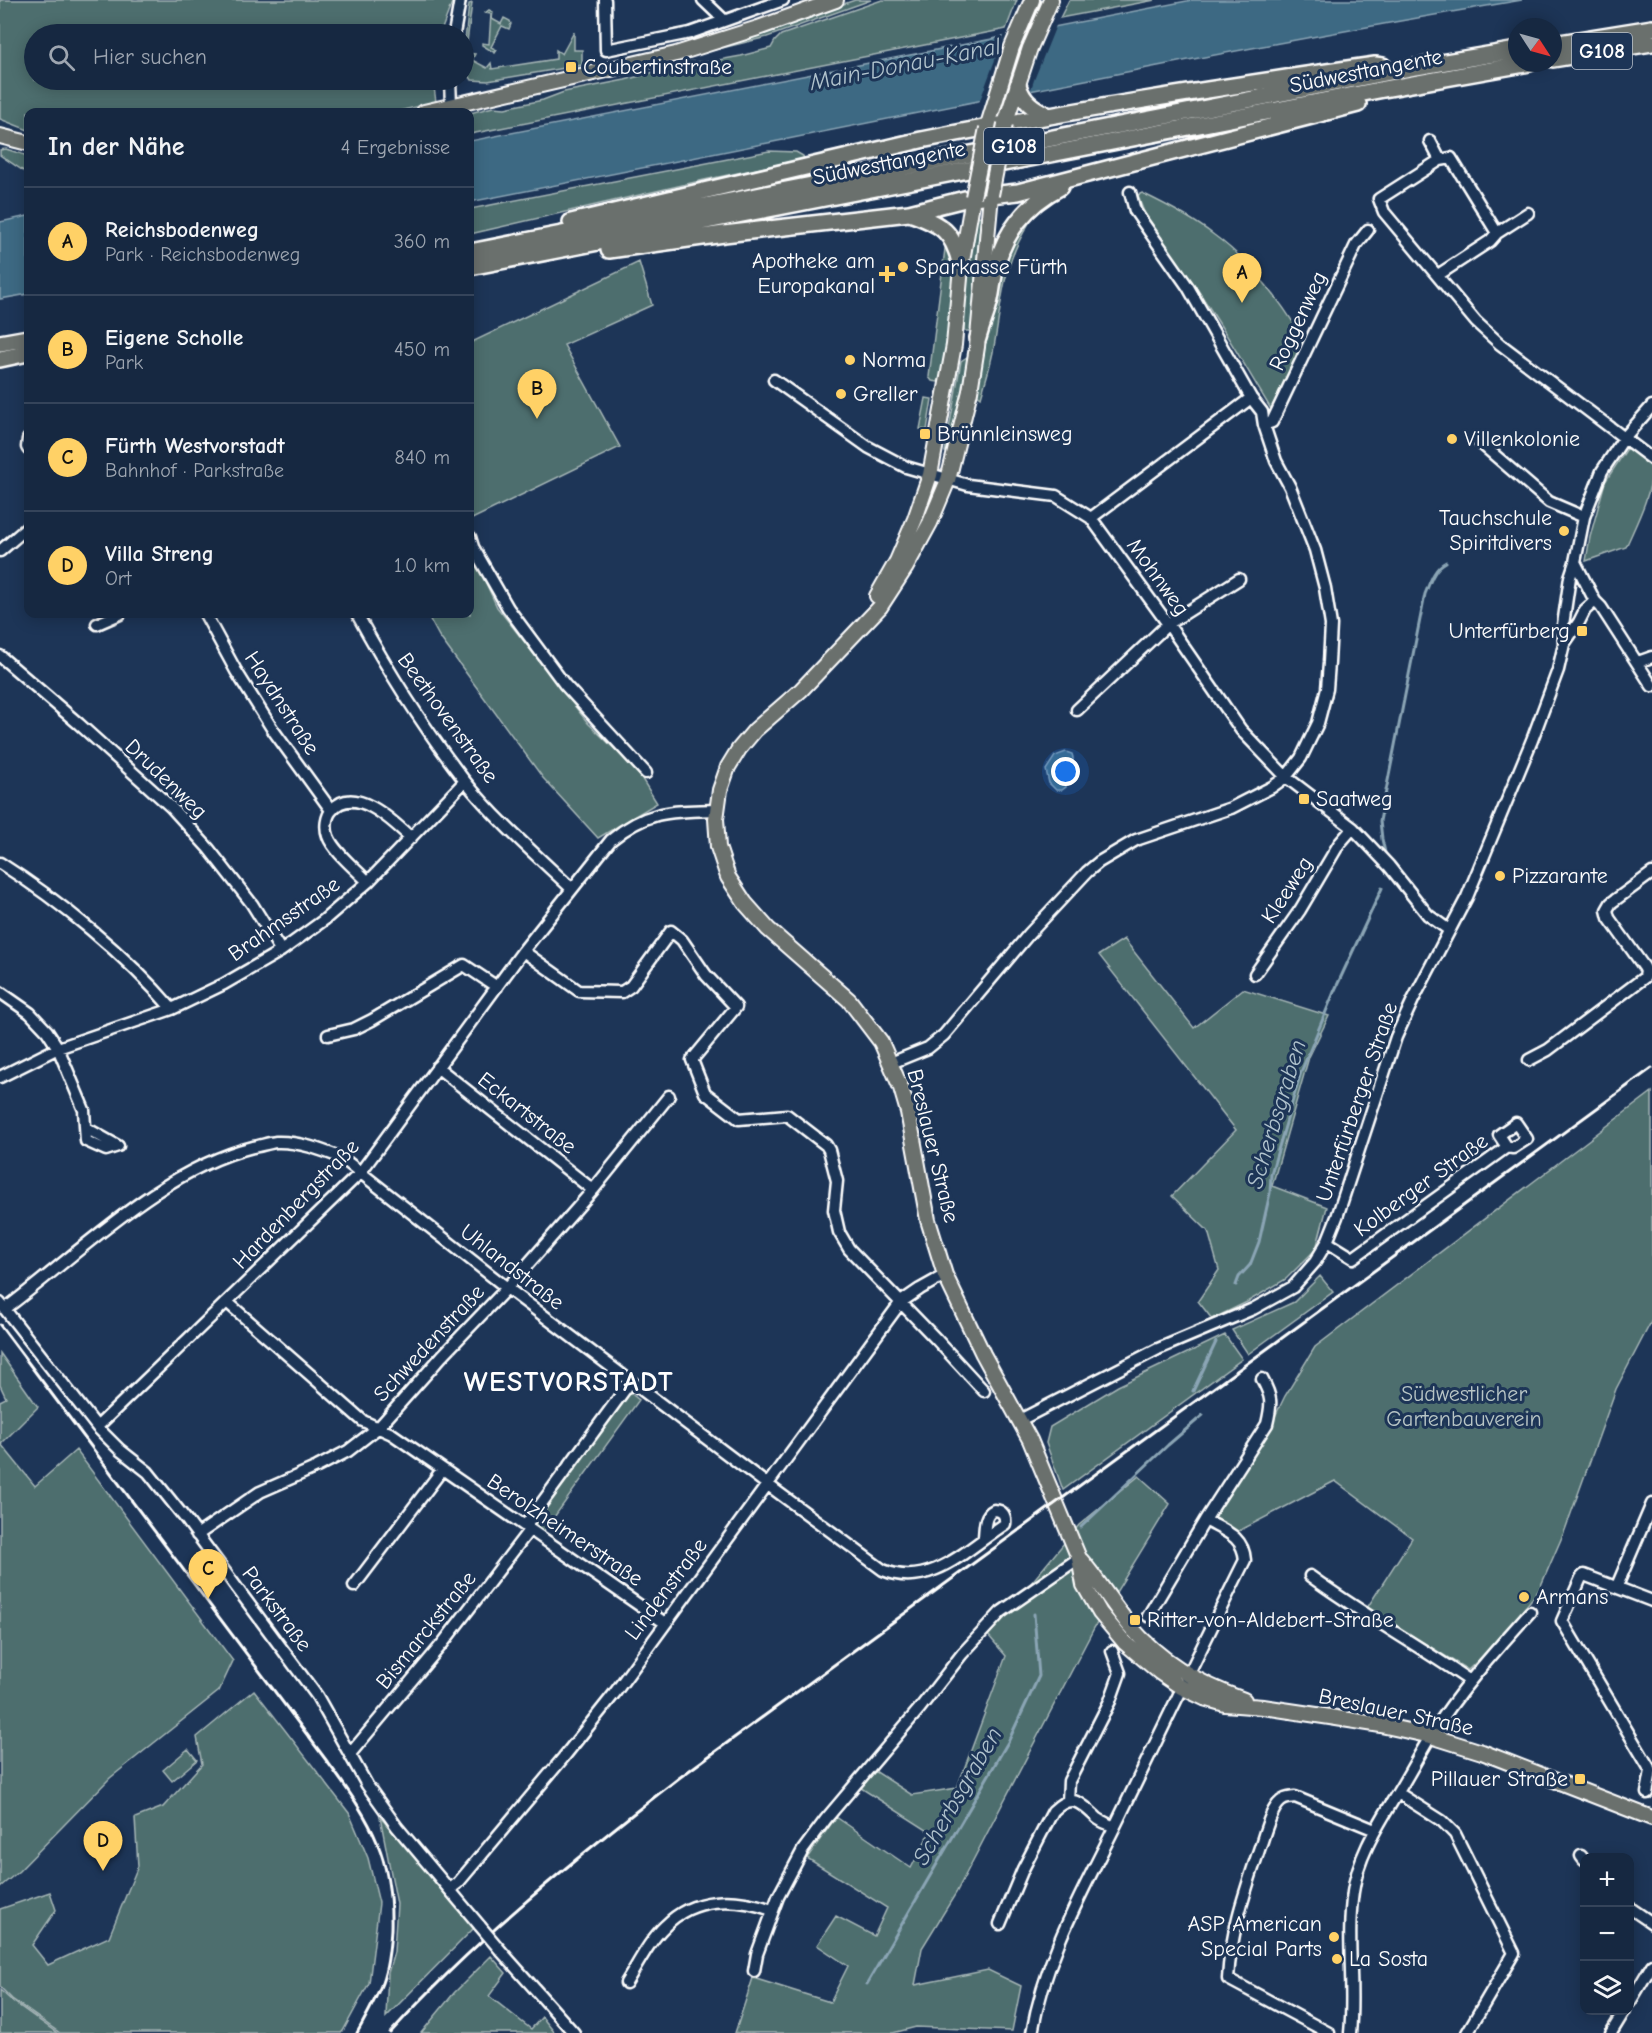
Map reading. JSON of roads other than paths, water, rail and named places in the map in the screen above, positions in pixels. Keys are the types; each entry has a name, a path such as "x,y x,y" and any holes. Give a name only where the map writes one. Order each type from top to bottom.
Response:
{"highway":[{"name":"G108","path":"1562,43 1652,28"},
{"name":"G108","path":"1562,58 1652,43"},
{"name":"Südwesttangente","path":"474,251 1416,67 1508,52"},
{"path":"512,243 564,224 921,140 1126,102 1375,65 1416,67"},
{"name":"Südwesttangente","path":"474,266 1508,67"},
{"path":"1018,85 1021,97 1027,103 1049,116"},
{"path":"558,250 614,250 724,234 909,213 973,198 1018,192 1356,104 1384,89"},
{"path":"978,338 989,305 995,268 1006,238 1022,214 1045,195 1076,178"},
{"path":"909,213 927,219 947,232 958,248 962,267"},
{"path":"0,343 24,339"},
{"path":"0,359 24,354"}],"main road":[{"path":"439,108 676,54 836,0"},
{"name":"Breslauer Straße","path":"844,645 873,603 897,561 930,475 954,345 962,267 987,128 1012,46 1032,0"},
{"name":"Breslauer Straße","path":"1051,0 1030,48 1005,124 991,197 978,338 970,391 948,480 930,523 906,567 879,607 801,690 755,730 739,749 728,767 720,790 716,810 718,847 728,877 745,903 768,929 849,1000 881,1042 901,1088 908,1113 928,1220 945,1275 978,1345 1020,1420 1079,1558 1138,1635 1168,1661 1184,1681 1263,1707 1381,1725 1431,1736 1482,1752 1652,1818"},
{"path":"0,136 24,142"}],"street":[{"path":"456,24 460,0"},
{"path":"605,0 606,50 690,33 783,0"},
{"path":"703,0 724,20"},
{"path":"450,90 451,105"},
{"path":"1430,141 1440,160"},
{"path":"1497,233 1452,158 1440,160 1379,199 1384,212 1476,322 1500,344 1652,459"},
{"path":"891,1063 928,1048 944,1035 1029,934 1099,862 1136,840 1231,808 1272,787 1286,777 1301,758 1318,723 1327,689 1330,625 1325,588 1315,550 1290,487 1276,461 1263,425 1262,412 1251,398 1188,287 1135,211 1130,192"},
{"path":"1438,275 1528,213"},
{"name":"Roggenweg","path":"1263,425 1272,422 1351,255 1368,230"},
{"path":"774,380 868,447 906,467 948,480"},
{"path":"1091,518 1251,398"},
{"name":"Unterfürberger Straße","path":"1020,1420 1137,1360 1253,1309 1293,1287 1315,1262 1327,1242 1396,1037 1467,897 1532,740 1558,670 1564,644 1563,625 1570,577 1584,517 1602,471 1624,438 1652,406"},
{"path":"1477,440 1549,502 1584,517"},
{"name":"Mohnweg","path":"948,480 968,485 1056,496 1091,518 1241,730 1286,777 1353,828 1383,859 1428,915 1449,930"},
{"path":"0,551 24,530"},
{"path":"474,546 514,617 566,685 646,773"},
{"path":"1575,562 1595,601 1652,686"},
{"path":"1077,710 1168,624 1239,579"},
{"path":"1585,610 1577,610 1568,598 1576,587 1589,588"},
{"name":"Unterfürberger Straße","path":"1564,644 1585,610 1595,601"},
{"path":"97,624 111,618"},
{"name":"Haydnstraße","path":"207,618 236,671 273,730 331,810"},
{"name":"Beethovenstraße","path":"359,618 384,662 465,781 516,836 571,888"},
{"name":"Drudenweg","path":"0,656 171,807 209,849 252,904 281,951"},
{"path":"1638,662 1652,657"},
{"name":"Brahmsstraße","path":"0,1077 58,1048 172,1009 224,984 281,951 324,920 368,882 465,781"},
{"path":"368,882 332,844 327,835 326,821 331,810 341,802 352,800 373,807 411,838"},
{"name":"Hardenbergstraße","path":"97,1427 360,1173 523,951 611,840 627,827 644,818 670,811 716,810"},
{"name":"Kleeweg","path":"1255,974 1300,910 1339,844 1353,828"},
{"path":"0,863 72,915 149,982 172,1009"},
{"path":"1529,1060 1548,1050 1645,977 1644,967 1609,918 1607,910 1611,903 1652,873"},
{"path":"523,951 579,991 622,992 631,986 671,931 682,940 706,975 736,1007 692,1060 705,1093 739,1119 787,1115 826,1145 837,1181 834,1210 839,1232 849,1249 984,1391"},
{"path":"328,1035 354,1029 372,1020 464,965 497,987"},
{"path":"0,992 30,1013 47,1031 58,1048 84,1110 86,1128"},
{"name":"Eckartstraße","path":"437,1067 593,1190"},
{"name":"Schwedenstraße","path":"197,1535 260,1492 348,1451 379,1427 507,1288 593,1190 669,1096"},
{"name":"Uhlandstraße","path":"2,1306 121,1216 190,1172 232,1153 275,1142 318,1148 342,1158 507,1288 884,1570 908,1577 921,1575 958,1557 984,1538"},
{"name":"Kolberger Straße","path":"1327,1242 1353,1258 1507,1148"},
{"name":"Lindenstraße","path":"450,1889 458,1883 614,1694 901,1302 945,1275"},
{"name":"Berolzheimerstraße","path":"227,1302 363,1421 392,1434 665,1623"},
{"name":"Parkstraße","path":"2,1306 97,1427 120,1450 148,1472 317,1696 367,1785 398,1827 501,1951 574,2033"},
{"path":"1148,1616 1205,1520 1267,1424 1271,1395 1262,1379"},
{"name":"Bismarckstraße","path":"350,1754 442,1643 528,1527 631,1381"},
{"path":"354,1586 442,1470"},
{"path":"1617,1586 1652,1504"},
{"path":"1032,2033 1049,1965 1056,1947 1245,1560 1244,1550 1237,1539 1205,1520"},
{"path":"754,1971 772,1910 803,1850 826,1819 920,1708 962,1654 1001,1612 1079,1558"},
{"path":"1310,1576 1346,1603 1428,1653 1470,1682"},
{"path":"1647,1793 1651,1771 1562,1621 1582,1576 1589,1576 1617,1586 1652,1601"},
{"path":"1350,2033 1352,2017 1350,1922 1353,1890 1374,1830 1431,1736 1470,1682 1530,1612"},
{"path":"1068,1801 1070,1781 1110,1701 1120,1673 1112,1651"},
{"path":"1398,1793 1442,1821 1455,1834 1514,1953 1467,2033"},
{"path":"1329,2033 1228,1979 1231,1950 1245,1894 1264,1834 1278,1804 1285,1798 1295,1797 1374,1830"},
{"path":"1000,1924 1023,1869 1053,1811 1062,1803 1079,1802 1099,1820 1114,1827"},
{"path":"626,1983 663,1927 687,1909 714,1901 740,1901 772,1910"},
{"path":"1634,1911 1652,1923"},
{"path":"1634,1994 1652,1965"},
{"path":"1611,2033 1622,2015"}],"water":[{"name":"Main-Donau-Kanal","path":"1192,0 1522,0 1127,72 474,201 474,140"},
{"path":"24,217 24,295 0,299 0,222"},
{"path":"1066,752 1072,754 1072,766 1066,787 1056,790 1049,783 1046,770 1055,756"}],"waterway":[{"name":"Scherbsgraben","path":"1386,857 1380,821 1425,594 1435,572 1446,562"},
{"name":"Scherbsgraben","path":"1236,1285 1239,1277 1250,1265 1259,1242 1270,1193 1271,1174 1301,1072 1334,992 1382,888"},
{"name":"Scherbsgraben","path":"1193,1391 1216,1342"},
{"name":"Scherbsgraben","path":"1081,1527 1203,1415"},
{"name":"Scherbsgraben","path":"867,1984 1008,1742 1039,1676 1034,1614"}],"railway":[{"path":"390,2033 458,1964 529,1899 679,1778 1652,1068"},
{"path":"0,1325 332,1768 369,1824 384,1861 391,1904 391,1929 384,1977 357,2033"}],"place":[{"name":"Coubertinstraße","path":"571,67"},
{"name":"Sparkasse Fürth","path":"903,267"},
{"name":"Apotheke am Europakanal","path":"887,274"},
{"name":"Reichsbodenweg","path":"1242,303"},
{"name":"Norma","path":"850,360"},
{"name":"Greller","path":"841,394"},
{"name":"Eigene Scholle","path":"537,419"},
{"name":"Brünnleinsweg","path":"925,434"},
{"name":"Villenkolonie","path":"1452,439"},
{"name":"Tauchschule Spiritdivers","path":"1564,531"},
{"name":"Unterfürberg","path":"1582,631"},
{"name":"Saatweg","path":"1304,799"},
{"name":"Pizzarante","path":"1500,876"},
{"name":"Armans","path":"1524,1597"},
{"name":"Fürth Westvorstadt","path":"208,1599"},
{"name":"Ritter-von-Aldebert-Straße","path":"1135,1620"},
{"name":"Pillauer Straße","path":"1580,1779"},
{"name":"Villa Streng","path":"103,1871"},
{"name":"ASP American Special Parts","path":"1334,1937"},
{"name":"La Sosta","path":"1337,1959"}],"district":[{"name":"WESTVORSTADT","path":"569,1382"}],"park label":[{"name":"Südwestlicher Gartenbauverein","path":"1464,1406"}]}
